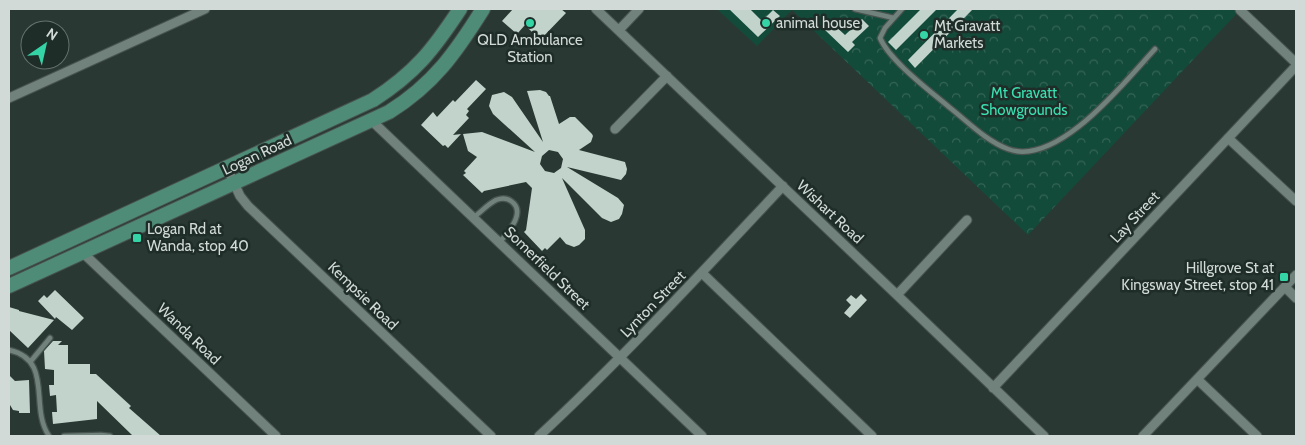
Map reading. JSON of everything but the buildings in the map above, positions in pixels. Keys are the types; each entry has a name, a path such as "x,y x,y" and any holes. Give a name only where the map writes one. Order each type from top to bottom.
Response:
{"main road":[{"name":"Logan Road","path":"9,268 357,109 387,92 424,59 437,44 460,9"},
{"name":"Logan Road","path":"11,281 82,252 372,121 404,102 426,84 462,43 483,9"}],"street":[{"path":"9,98 205,9"},
{"name":"Wishart Road","path":"596,9 1044,436"},
{"path":"619,30 639,9"},
{"path":"1240,10 1296,65"},
{"name":"Lay Street","path":"994,388 1296,65"},
{"path":"616,129 667,76"},
{"name":"Somerfield Street","path":"372,121 702,436"},
{"path":"1228,138 1296,201"},
{"name":"Kempsie Road","path":"227,168 241,198 248,206 491,436"},
{"name":"Lynton Street","path":"538,436 620,357 783,186"},
{"path":"897,294 967,220"},
{"name":"Wanda Road","path":"82,252 276,436"},
{"path":"702,273 872,436"},
{"path":"1143,436 1296,275"},
{"path":"1285,287 1296,298"},
{"path":"1197,379 1257,436"}],"lane":[{"path":"855,9 894,18"},
{"path":"902,9 880,38 884,48 946,104 987,137 1009,150 1029,151 1049,145 1074,132 1099,110 1155,49"},
{"path":"474,217 494,201 503,198 510,200 518,210 511,228 500,242"},
{"path":"31,361 50,338"},
{"path":"9,350 23,355 31,361 37,374 41,419 49,436"},
{"path":"64,436 110,436"}],"green space":[{"name":"Mt Gravatt Showgrounds","path":"1241,9 1028,235 792,10 757,46 718,10"}],"place":[{"name":"QLD Ambulance Station","path":"530,23"},
{"name":"animal house","path":"766,23"},
{"name":"Mt Gravatt Markets","path":"924,35"},
{"name":"Logan Rd at Wanda, stop 40","path":"137,238"},
{"name":"Hillgrove St at Kingsway Street, stop 41","path":"1284,277"}]}
